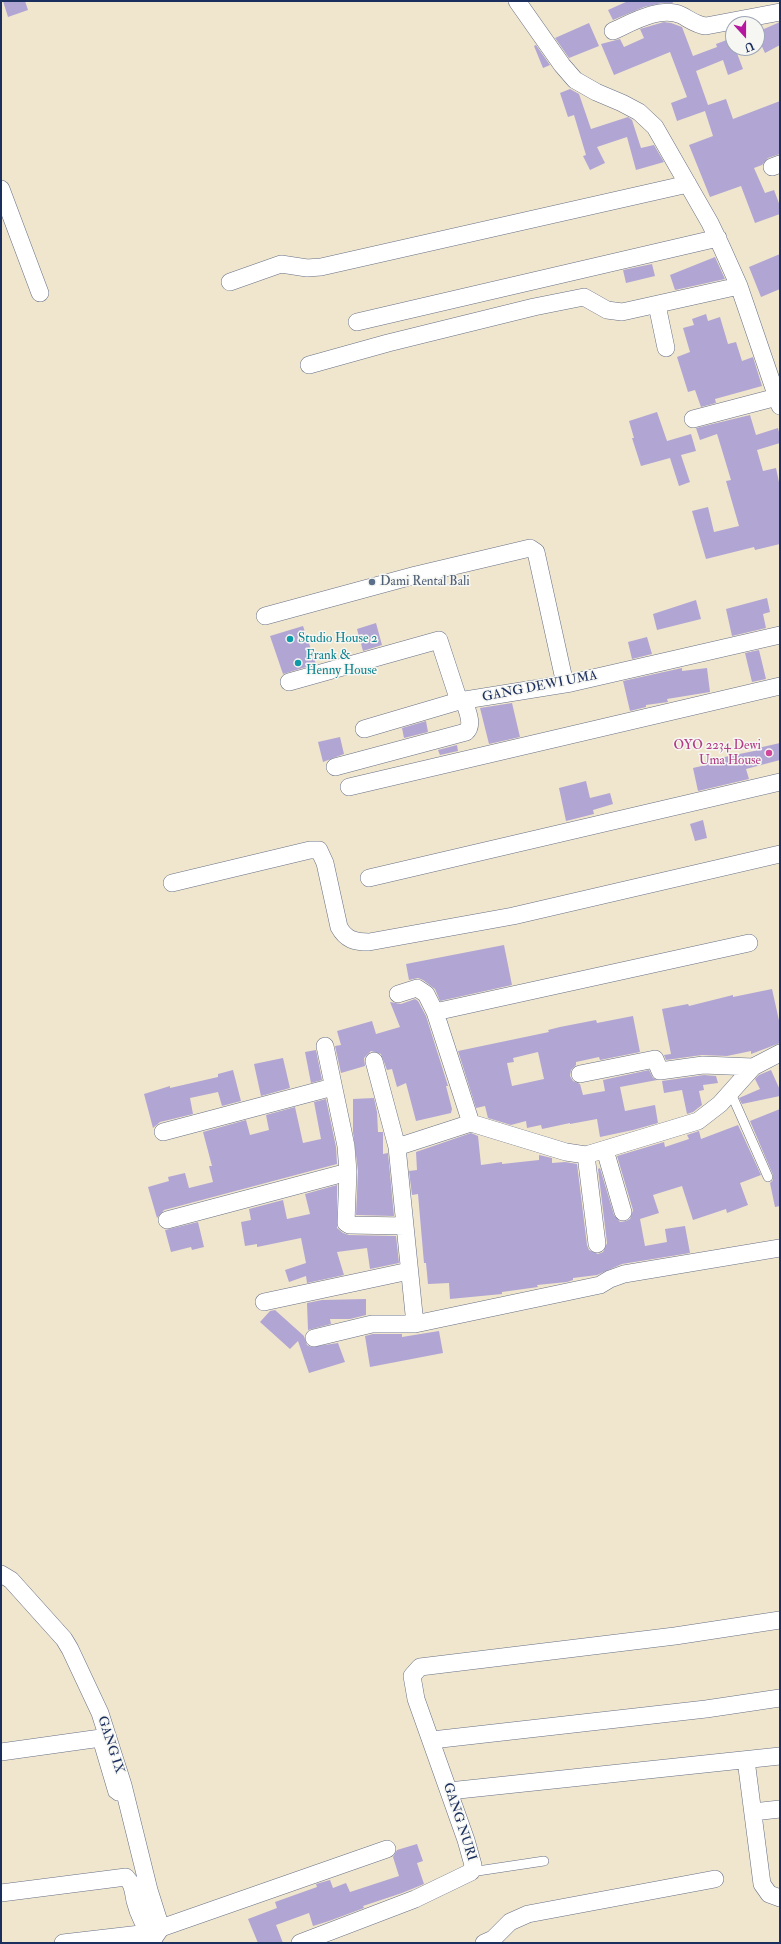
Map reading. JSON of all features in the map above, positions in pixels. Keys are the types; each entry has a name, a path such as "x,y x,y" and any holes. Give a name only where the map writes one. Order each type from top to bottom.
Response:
{"street":[{"path":"517,1 562,65 575,80 596,92 639,112 655,127 718,238 739,286 779,402 693,419"},
{"path":"613,31 648,16 662,13 677,14 700,25 706,26 780,12"},
{"path":"230,282 276,265 281,264 307,268 321,267 688,184"},
{"path":"1,189 40,293"},
{"path":"357,322 718,238"},
{"path":"309,365 396,341 534,307 584,297 607,310 622,312 739,286"},
{"path":"657,305 666,348"},
{"path":"265,616 416,575 530,548 536,552 565,684"},
{"name":"GANG DEWI UMA","path":"335,767 466,732 469,729 470,724 462,701 565,684 780,635"},
{"path":"289,682 439,640 462,701 364,729"},
{"path":"349,787 780,686"},
{"path":"369,878 780,782"},
{"path":"172,883 310,850 319,850 325,863 339,927 344,936 355,942 369,942 513,916 780,854"},
{"path":"435,1012 749,943"},
{"path":"398,994 414,988 421,989 426,994 435,1012 472,1123"},
{"path":"325,1046 346,1146 348,1172 346,1223 349,1225 405,1226"},
{"path":"398,1147 472,1123 566,1152 586,1155 698,1121 720,1104 753,1067 780,1053"},
{"path":"580,1074 655,1059 660,1071 703,1065 753,1067"},
{"path":"374,1061 398,1147 415,1324"},
{"path":"163,1132 333,1087"},
{"path":"605,1150 623,1212"},
{"path":"586,1155 597,1244"},
{"path":"167,1220 348,1172"},
{"path":"314,1338 372,1324 415,1324 600,1285 610,1278 624,1274 780,1248"},
{"path":"264,1302 409,1271"},
{"name":"GANG IX","path":"1,1574 12,1580 52,1625 70,1648 100,1713 103,1738 125,1793 149,1890 154,1936"},
{"name":"GANG NURI","path":"300,1943 415,1899 471,1872 473,1865 432,1740 416,1699 412,1676 420,1667 674,1636 780,1620"},
{"path":"432,1740 706,1709 780,1698"},
{"path":"1,1752 103,1738"},
{"path":"449,1791 780,1756"},
{"path":"746,1760 762,1884 769,1894 780,1898"},
{"path":"753,1812 780,1809"},
{"path":"63,1943 154,1936 387,1849"},
{"path":"1,1892 126,1877 131,1881 135,1902 154,1936"},
{"path":"484,1943 493,1939 510,1922 528,1914 715,1879"}],"lane":[{"path":"730,1091 768,1177"},
{"path":"471,1872 544,1861"}],"building":[{"path":"3,1 25,1 28,10 8,17"},
{"path":"628,1 672,1 673,3 662,3 644,7 613,20 608,10"},
{"path":"664,22 682,27 693,56 717,47 716,44 725,41 725,56 738,56 743,69 728,75 723,60 696,71 708,105 726,99 733,119 780,101 780,154 768,158 762,165 754,168 765,193 774,190 780,206 780,214 755,223 741,186 710,197 689,145 713,136 705,111 677,121 671,103 687,97 670,52 614,75 601,44 620,39 624,47 644,38 640,29"},
{"path":"780,22 780,45 765,53 765,29"},
{"path":"589,23 599,46 569,58 555,38"},
{"path":"536,45 550,65 543,68 534,46"},
{"path":"570,89 579,94 591,129 628,117 632,120 641,148 654,145 664,162 636,170 627,137 597,147 605,163 590,170 583,156 586,155 574,115 568,117 560,93"},
{"path":"780,254 780,289 761,297 749,267"},
{"path":"715,257 725,279 675,290 670,275"},
{"path":"652,264 655,276 626,283 623,270"},
{"path":"706,314 708,321 720,317 728,344 736,342 742,361 753,357 762,386 715,399 716,403 701,407 695,390 688,392 677,357 690,352 683,328 694,325 692,319"},
{"path":"657,412 667,441 691,434 696,451 681,455 690,482 679,486 670,458 641,466 632,438 634,438 629,421"},
{"path":"750,415 756,435 778,428 780,436 780,443 757,450 763,471 776,468 780,487 780,544 755,550 754,547 706,559 692,511 708,507 714,532 739,526 726,481 731,480 717,434 700,440 696,428"},
{"path":"767,598 770,612 763,614 766,628 732,636 726,609"},
{"path":"696,600 701,619 657,630 653,614"},
{"path":"376,623 382,645 363,651 357,629"},
{"path":"303,626 316,664 283,674 270,636"},
{"path":"647,637 652,654 632,659 628,642"},
{"path":"759,650 766,679 752,682 745,653"},
{"path":"682,668 682,671 707,668 710,692 667,699 668,702 646,705 646,707 630,711 623,681"},
{"path":"512,703 520,737 489,744 480,708"},
{"path":"426,721 428,732 404,738 402,728"},
{"path":"340,737 344,754 323,762 318,742"},
{"path":"780,743 780,760 746,769 749,779 698,791 693,768 706,765 705,761 759,750 758,748"},
{"path":"457,745 458,751 440,755 438,750"},
{"path":"586,781 590,798 610,793 613,804 593,810 594,814 566,821 559,788"},
{"path":"703,820 707,838 695,841 690,824"},
{"path":"504,945 512,985 440,1001 435,989 423,980 418,978 409,980 406,964"},
{"path":"772,989 780,1025 780,1043 751,1054 751,1051 727,1056 702,1055 666,1060 664,1055 671,1054 662,1009 688,1004 689,1006 733,995 733,997"},
{"path":"415,999 418,1001 426,1016 448,1086 446,1086 452,1109 451,1113 416,1121 406,1083 397,1087 392,1069 387,1070 381,1054 371,1051 364,1058 365,1066 341,1073 335,1046 341,1045 337,1031 372,1021 376,1034 400,1027 390,1002 401,1004"},
{"path":"633,1016 640,1052 600,1060 599,1057 576,1062 576,1065 571,1070 570,1076 573,1081 580,1084 583,1095 605,1091 603,1080 649,1070 653,1078 657,1080 620,1087 625,1111 655,1105 658,1123 600,1137 597,1119 542,1129 541,1125 527,1128 526,1121 511,1125 488,1118 485,1106 476,1108 458,1051 549,1032 548,1030 560,1027 596,1020 597,1023","holes":["538,1052 544,1079 512,1086 507,1063 514,1062 513,1058"]},
{"path":"316,1050 322,1080 311,1083 305,1052"},
{"path":"283,1058 290,1088 261,1096 254,1064"},
{"path":"233,1070 241,1101 222,1106 218,1092 190,1098 193,1114 160,1122 153,1128 144,1094 170,1086 170,1088 218,1077 218,1074"},
{"path":"771,1070 780,1090 780,1096 742,1104 739,1098 760,1089 755,1079 759,1075"},
{"path":"704,1075 716,1076 718,1083 703,1085 704,1090 699,1091 702,1105 693,1112 687,1114 682,1090 664,1093 662,1081"},
{"path":"374,1098 377,1112 378,1132 383,1132 383,1154 388,1153 394,1216 356,1215 358,1171 353,1132 353,1099"},
{"path":"326,1099 336,1147 337,1164 164,1210 157,1218 148,1187 169,1181 168,1177 185,1173 189,1188 213,1182 209,1166 212,1166 203,1132 246,1120 250,1135 269,1130 266,1115 295,1107 303,1143 321,1139 314,1102"},
{"path":"780,1109 780,1206 775,1207 770,1183 773,1180 773,1175 750,1121"},
{"path":"738,1125 761,1175 740,1183 748,1205 727,1213 726,1209 693,1220 682,1186 653,1195 659,1213 640,1219 645,1246 667,1242 665,1229 685,1226 690,1253 622,1264 597,1275 573,1278 573,1280 567,1282 537,1285 538,1287 502,1292 502,1294 450,1299 449,1283 428,1284 426,1263 424,1263 418,1194 412,1195 409,1171 417,1170 416,1152 471,1133 478,1136 481,1165 539,1160 539,1155 552,1158 552,1163 565,1162 577,1164 587,1245 589,1250 598,1254 603,1252 607,1243 598,1169 600,1168 614,1215 620,1222 626,1221 630,1219 633,1210 617,1156 664,1142 665,1147 689,1139 687,1135 699,1131 701,1139"},
{"path":"337,1185 337,1228 343,1233 349,1235 396,1236 399,1263 370,1269 367,1248 337,1252 344,1275 307,1283 306,1276 289,1282 285,1270 306,1263 301,1238 257,1247 257,1244 245,1246 241,1222 251,1220 249,1209 283,1200 287,1219 310,1214 305,1194"},
{"path":"198,1222 204,1247 192,1250 191,1247 171,1252 165,1230"},
{"path":"366,1299 366,1315 350,1319 330,1319 331,1324 308,1330 307,1303 322,1300"},
{"path":"275,1310 304,1336 307,1345 311,1347 338,1343 345,1362 309,1373 298,1341 290,1349 260,1322 270,1311"},
{"path":"439,1331 443,1353 370,1367 365,1336 373,1334 402,1334 402,1337"},
{"path":"417,1844 423,1861 417,1863 424,1884 363,1906 364,1908 313,1926 309,1913 276,1925 283,1943 258,1943 248,1919 277,1908 275,1902 317,1887 316,1884 330,1880 333,1888 346,1883 350,1892 399,1876 393,1857 397,1850"}],"place":[{"name":"Dami Rental Bali","path":"372,582"},
{"name":"Studio House 2","path":"290,639"},
{"name":"Frank & Henny House","path":"298,663"},
{"name":"OYO 2234 Dewi Uma House","path":"769,753"}]}
